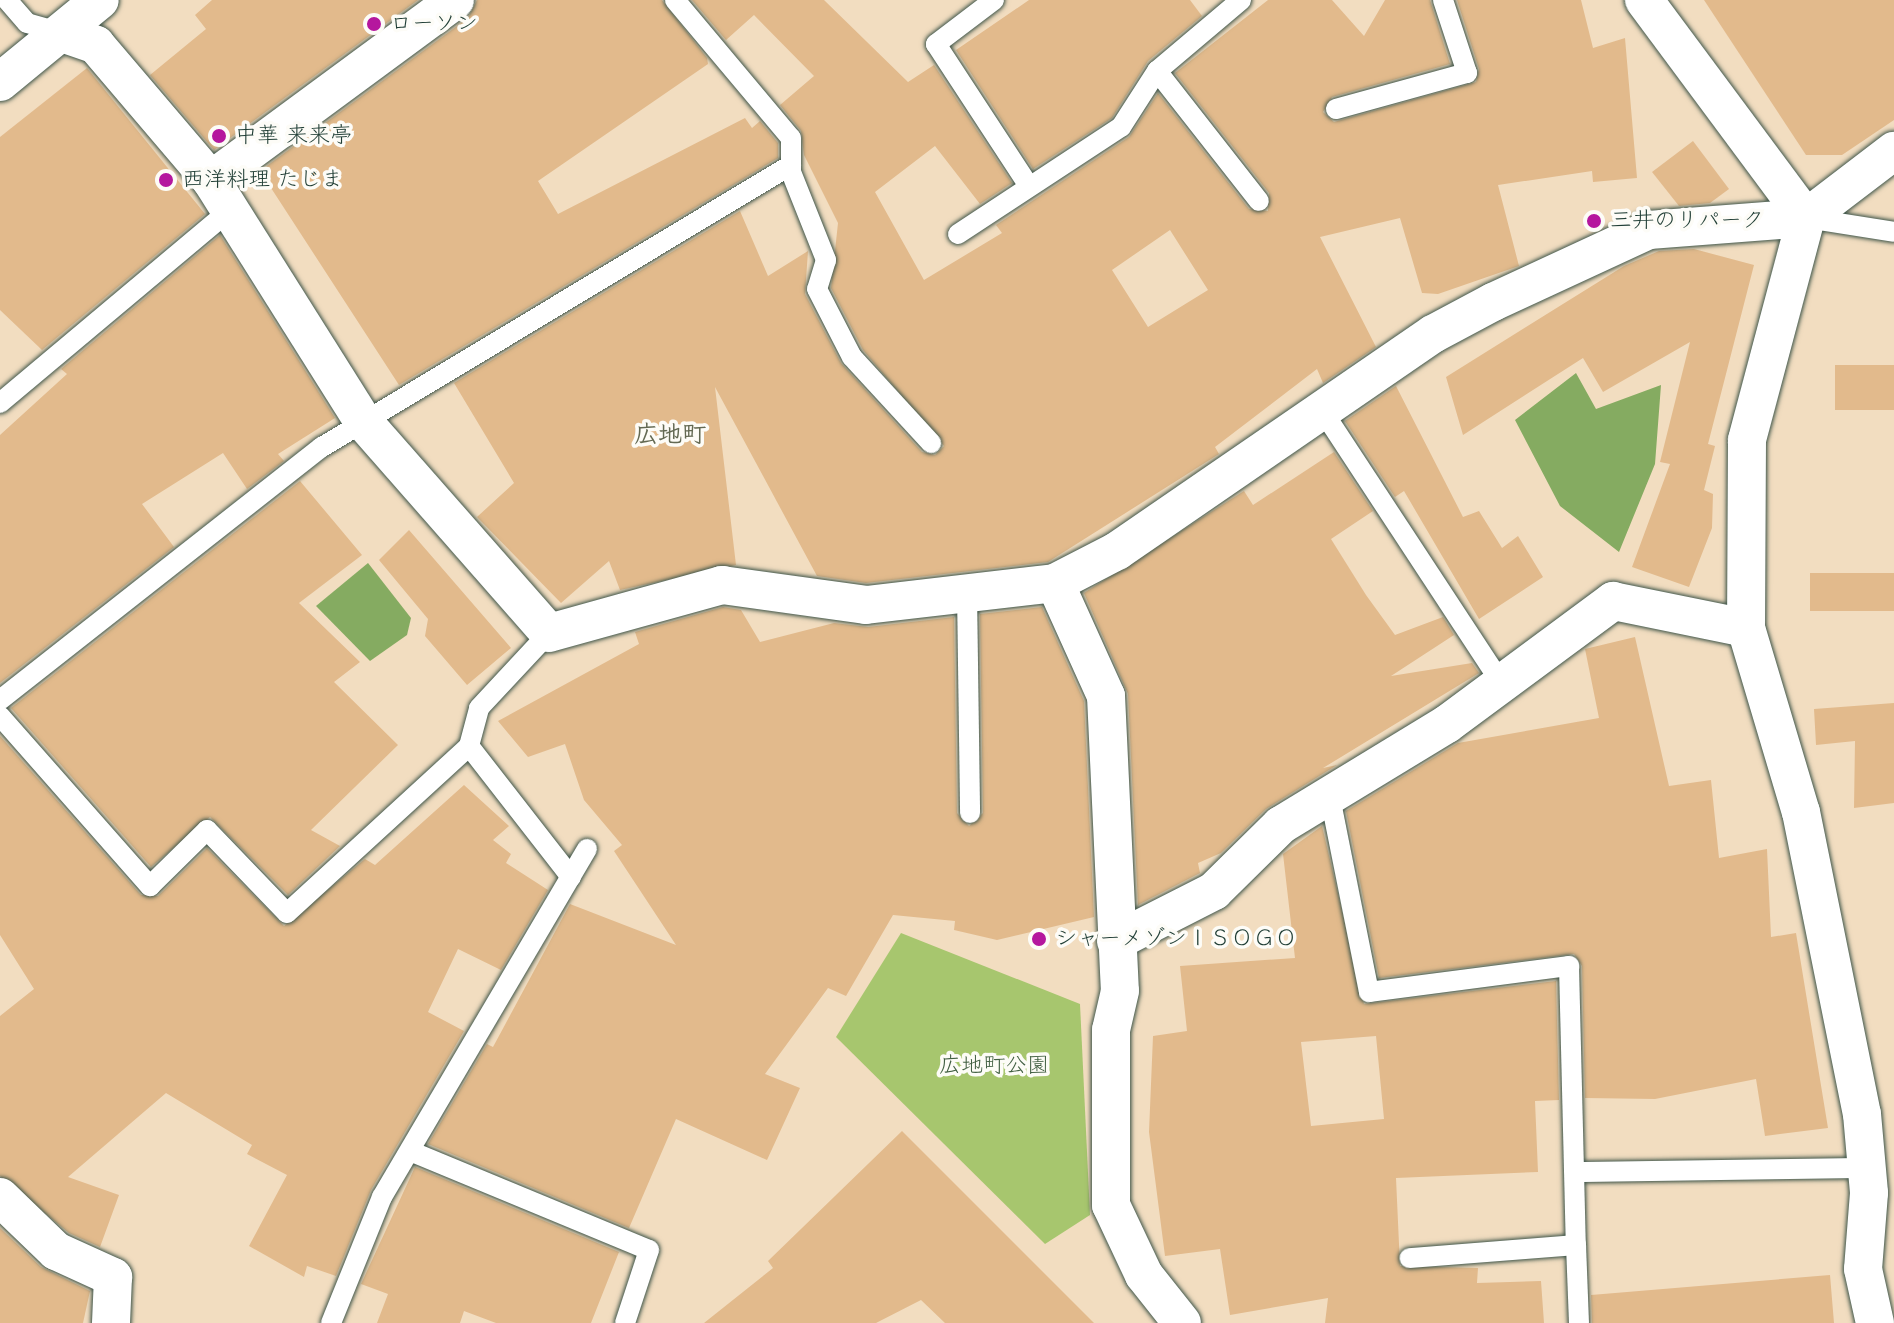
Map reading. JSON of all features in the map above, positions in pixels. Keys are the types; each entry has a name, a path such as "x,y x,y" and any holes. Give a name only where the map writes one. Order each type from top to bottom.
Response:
{"street":[{"path":"0,82 100,0"},
{"path":"220,195 455,0"},
{"path":"1644,0 1806,218"},
{"path":"62,33 96,45 220,195 362,420 549,633 722,585 866,605 1055,583 1117,551 1324,413 1433,334 1630,237 1703,221 1806,218 1894,151"},
{"path":"1806,218 1747,440 1746,628 1801,812 1862,1114 1866,1168 1863,1269 1875,1323"},
{"path":"1055,583 1106,696 1116,941 1111,1205 1144,1275 1182,1323"},
{"path":"1116,941 1214,891 1281,825 1502,684 1582,617 1613,601 1746,628"},
{"path":"0,1197 56,1251 113,1277 111,1323"}],"lane":[{"path":"7,0 27,23 62,33"},
{"path":"675,0 791,138 791,165 826,260 817,289 852,357 931,443"},
{"path":"994,0 936,44 1029,186"},
{"path":"958,234 1121,127 1157,71 1241,0"},
{"path":"1336,109 1467,73 1443,0"},
{"path":"1157,71 1259,201"},
{"path":"0,700 185,548 362,420 791,165"},
{"path":"0,403 220,195"},
{"path":"1806,218 1894,232"},
{"path":"1324,413 1502,684"},
{"path":"967,592 970,813"},
{"path":"0,716 150,886 207,830 287,913 469,746 479,708 549,633"},
{"path":"469,746 571,877"},
{"path":"1329,792 1369,992 1569,966 1579,1323"},
{"path":"331,1323 382,1197 415,1153 587,849"},
{"path":"415,1153 649,1250 625,1323"},
{"path":"1576,1172 1866,1168"},
{"path":"1410,1258 1576,1245"}],"green space":[{"path":"1576,373 1596,409 1661,385 1655,464 1619,552 1560,506 1515,420"},
{"path":"368,563 411,618 407,635 370,661 316,606"},
{"name":"広地町公園","path":"901,933 1080,1004 1090,1215 1045,1244 836,1037"}],"building":[{"path":"212,0 418,0 214,150 150,75 206,29 195,15"},
{"path":"477,0 662,0 707,58 708,64 538,181 558,214 745,118 752,128 760,121 778,143 778,158 399,385 260,171 468,18"},
{"path":"692,0 824,0 908,82 934,65 1012,183 980,204 935,146 875,192 924,280 1002,233 996,225 1129,137 1158,93 1249,209 1268,211 1269,193 1175,73 1268,0 1332,0 1364,36 1385,0 1430,0 1450,64 1332,97 1323,112 1334,122 1476,82 1479,69 1457,0 1581,0 1593,48 1625,38 1637,178 1593,182 1592,171 1498,185 1519,266 1438,294 1422,293 1400,218 1320,237 1376,347 1323,383 1317,369 1215,447 1219,454 1048,562 866,583 817,576 715,387 736,565 620,590 609,561 561,603 477,517 514,483 454,383 740,211 768,276 808,251 805,294 841,363 922,452 935,455 944,446 863,350 831,288 838,223 804,155 801,131 780,105 814,76 754,15 726,40","holes":["1170,230 1208,290 1148,327 1112,270"]},
{"path":"1029,0 1190,0 1202,16 1148,61 1112,118 1033,169 956,50"},
{"path":"1704,0 1894,0 1894,120 1842,155 1806,155"},
{"path":"87,68 205,214 42,350 0,310 0,137"},
{"path":"1693,141 1729,189 1710,203 1679,206 1652,172"},
{"path":"220,235 335,418 278,454 284,461 247,489 223,453 142,504 174,547 0,683 0,435 67,374 61,369"},
{"path":"1694,249 1754,265 1708,444 1715,446 1704,490 1713,494 1712,528 1689,587 1632,567 1670,464 1660,462 1690,342 1603,392 1583,358 1463,435 1446,377 1624,266 1659,251"},
{"path":"1835,365 1894,365 1894,410 1835,410"},
{"path":"1396,386 1463,517 1479,511 1502,548 1518,536 1543,577 1479,619 1404,491 1395,497 1345,421"},
{"path":"1334,452 1373,511 1331,539 1366,595 1395,635 1443,617 1454,635 1391,676 1472,663 1479,673 1323,768 1337,765 1266,809 1221,853 1198,863 1200,873 1138,905 1128,694 1084,593 1244,491 1253,505"},
{"path":"300,481 362,555 299,603 360,662 334,682 398,745 311,830 340,846 288,895 210,817 151,867 11,708"},
{"path":"409,530 511,648 467,685 425,636 428,619 379,560"},
{"path":"1810,573 1894,573 1894,611 1810,611"},
{"path":"723,607 741,610 760,642 834,623 868,627 954,617 957,813 969,826 983,813 980,614 1042,607 1084,701 1094,917 997,940 954,930 955,921 893,915 846,996 828,988 765,1074 800,1088 767,1160 676,1119 629,1228 428,1144 487,1044 493,1047 570,904 676,945 614,851 622,845 584,800 565,744 528,757 498,721 639,644 635,632"},
{"path":"1635,637 1669,786 1711,780 1719,858 1767,849 1771,937 1796,933 1828,1128 1765,1136 1756,1079 1655,1099 1585,1098 1582,966 1574,954 1379,978 1346,811 1458,743 1599,718 1585,649"},
{"path":"1894,703 1894,803 1854,808 1855,741 1816,745 1814,709"},
{"path":"0,736 141,895 158,896 207,848 284,926 365,859 375,865 464,785 509,826 493,840 511,854 506,863 548,890 501,970 458,949 428,1012 464,1031 371,1190 336,1276 307,1266 304,1277 249,1246 287,1175 247,1154 252,1145 166,1093 68,1177 119,1195 100,1247 69,1233 0,1176 0,1016 34,989 0,935"},
{"path":"1322,826 1364,1004 1556,981 1559,1100 1535,1101 1538,1172 1396,1178 1400,1266 1478,1268 1477,1283 1541,1281 1544,1323 1325,1323 1328,1298 1230,1315 1220,1249 1165,1256 1149,1132 1153,1036 1187,1031 1180,966 1295,958 1283,854","holes":["1376,1036 1384,1119 1311,1126 1301,1042"]},
{"path":"902,1131 1094,1323 945,1323 921,1300 876,1323 704,1323 773,1268 768,1261"},
{"path":"415,1167 619,1252 591,1323 496,1323 464,1311 460,1323 377,1323 388,1294 361,1284"},
{"path":"0,1228 41,1267 90,1291 83,1323 0,1323"},
{"path":"1830,1275 1834,1323 1592,1323 1591,1295"}],"place":[{"name":"ローソン","path":"374,24"},
{"name":"中華 来来亭","path":"219,136"},
{"name":"西洋料理 たじま","path":"166,180"},
{"name":"三井のリパーク","path":"1594,221"},
{"name":"シャーメゾンＩＳＯＧＯ","path":"1039,939"}],"district":[{"name":"広地町","path":"670,435"}]}
